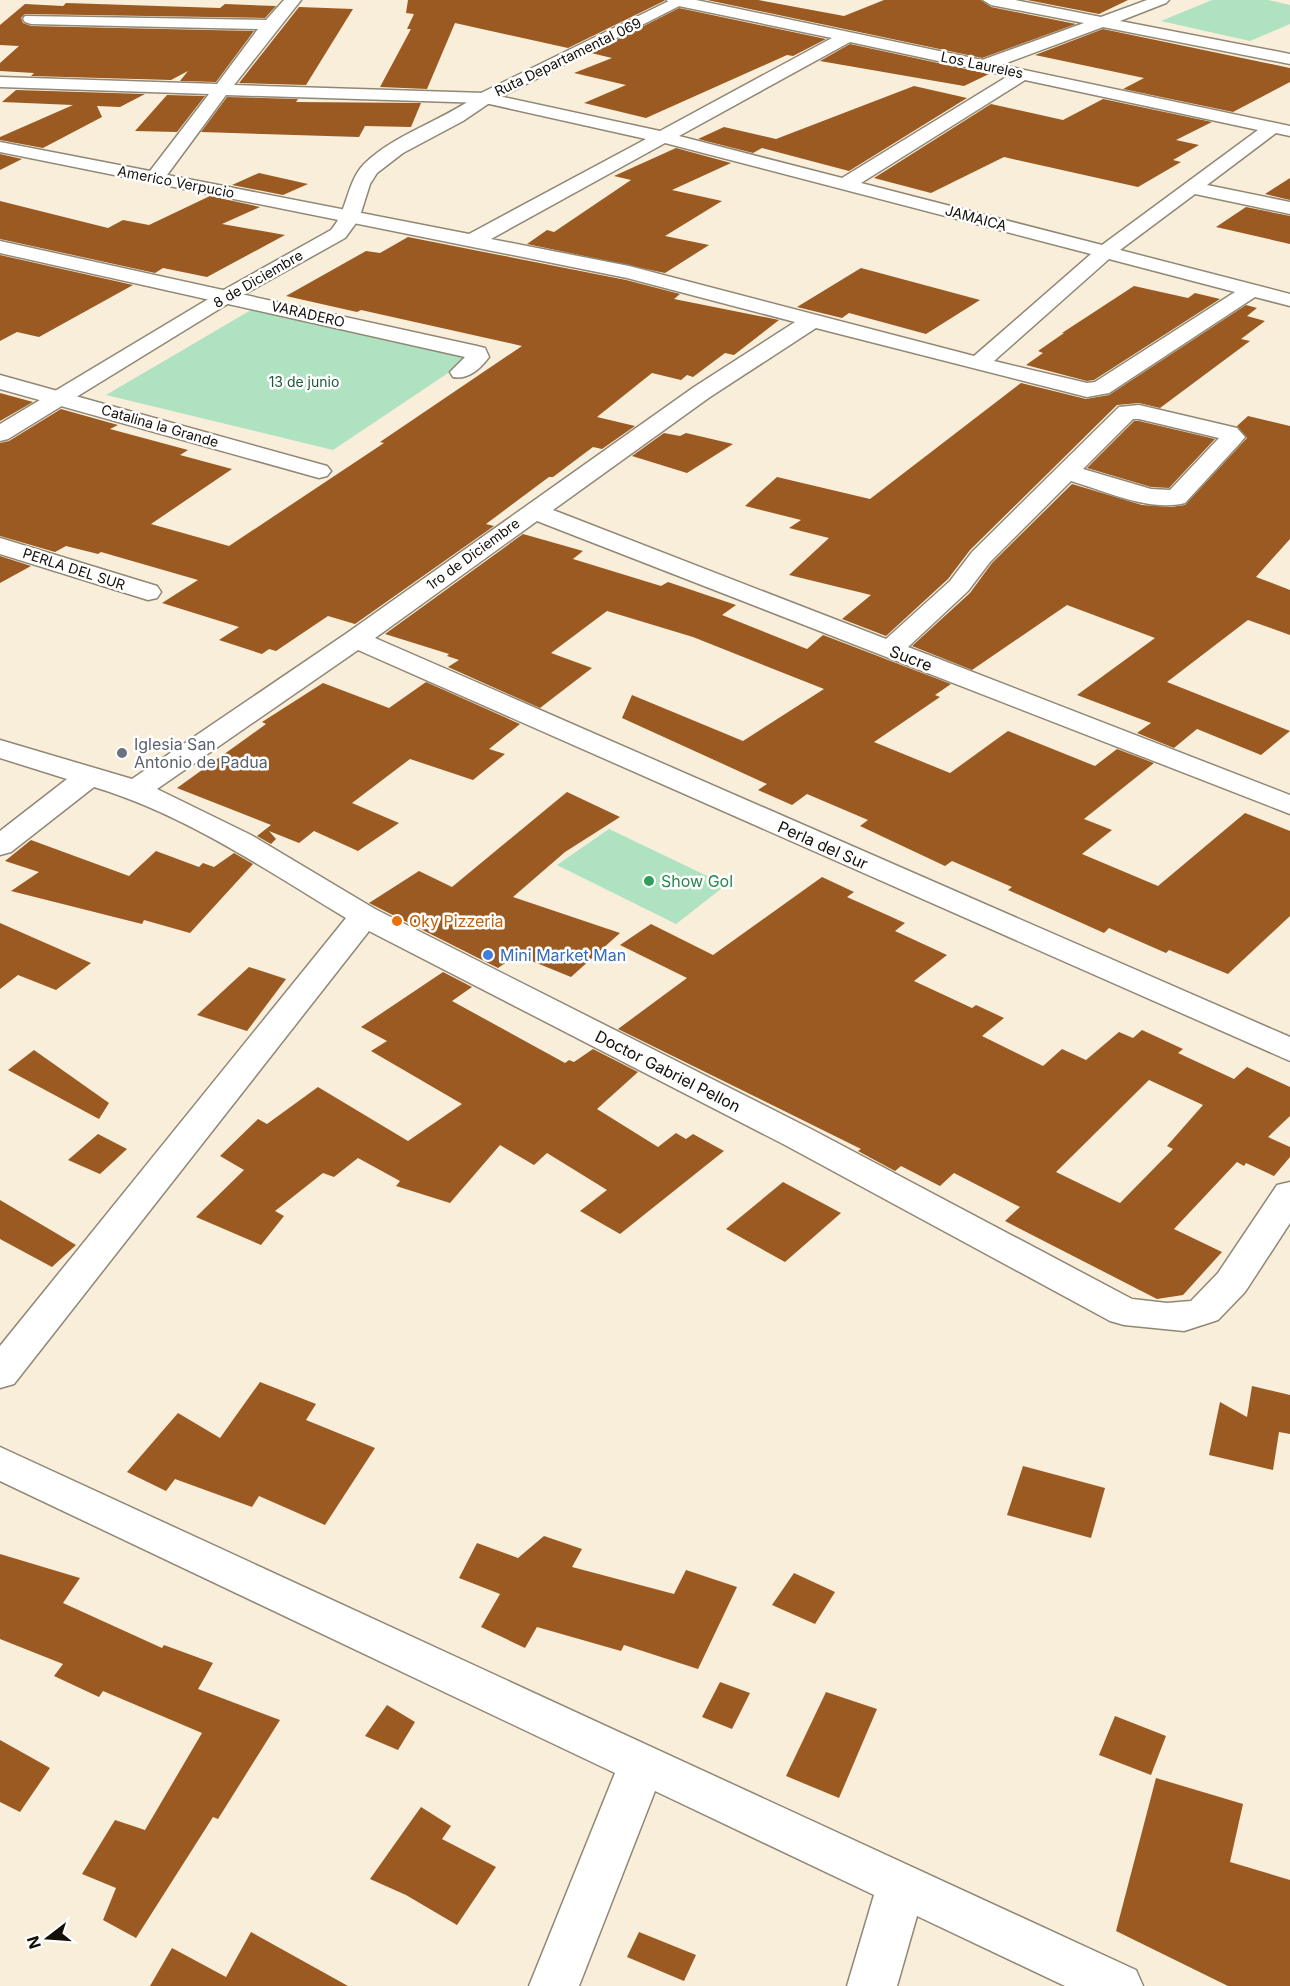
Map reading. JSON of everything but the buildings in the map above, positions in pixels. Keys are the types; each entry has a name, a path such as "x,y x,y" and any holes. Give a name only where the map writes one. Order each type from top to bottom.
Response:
{"street":[{"path":"154,179 270,25 293,0"},
{"name":"Los Laureles","path":"679,0 1281,129"},
{"name":"Ruta Departamental 069","path":"485,98 679,0"},
{"path":"991,0 1290,59"},
{"path":"985,65 1161,0"},
{"path":"31,19 270,25"},
{"path":"470,242 847,37"},
{"path":"1266,54 1290,47"},
{"path":"846,184 1024,74"},
{"name":"JAMAICA","path":"0,82 485,98 662,137 1290,300"},
{"name":"8 de Diciembre","path":"0,434 227,296 338,234 347,226 359,187 369,170 388,155 472,109 485,98"},
{"path":"979,363 1105,252 1192,188 1281,129"},
{"name":"Americo Verpucio","path":"0,147 154,179 352,215 470,242 630,272 1087,390 1097,389 1252,290"},
{"path":"1192,188 1290,208"},
{"name":"VARADERO","path":"0,247 475,352 478,357 461,372"},
{"name":"1ro de Diciembre","path":"136,790 356,639 702,392 813,320"},
{"name":"Catalina la Grande","path":"0,382 320,471"},
{"path":"890,650 958,586 981,557 1066,472 1127,412 1139,412 1217,430 1229,433 1233,437 1176,498 1149,496 1066,472"},
{"name":"Sucre","path":"533,511 1290,805"},
{"name":"PERLA DEL SUR","path":"0,546 148,592"},
{"name":"Perla del Sur","path":"356,639 1290,1050"},
{"name":"Doctor Gabriel Pellon","path":"0,749 136,790 240,841 364,916 798,1137 1124,1311 1164,1317 1196,1316 1219,1300 1290,1194"},
{"path":"0,846 89,776"},
{"path":"0,1374 364,916"},
{"path":"0,1462 1118,1986"},
{"path":"554,1986 642,1764"},
{"path":"873,1986 901,1885"}],"green space":[{"path":"1212,0 1268,0 1290,5 1290,24 1250,41 1161,21"},
{"name":"13 de junio","path":"251,310 469,359 333,450 106,395"},
{"path":"609,829 726,885 676,924 557,865"}],"place":[{"name":"Iglesia San Antonio de Padua","path":"122,753"},
{"name":"Show Gol","path":"649,881"},
{"name":"Oky Pizzeria","path":"397,921"},
{"name":"Mini Market Man","path":"488,955"}]}
